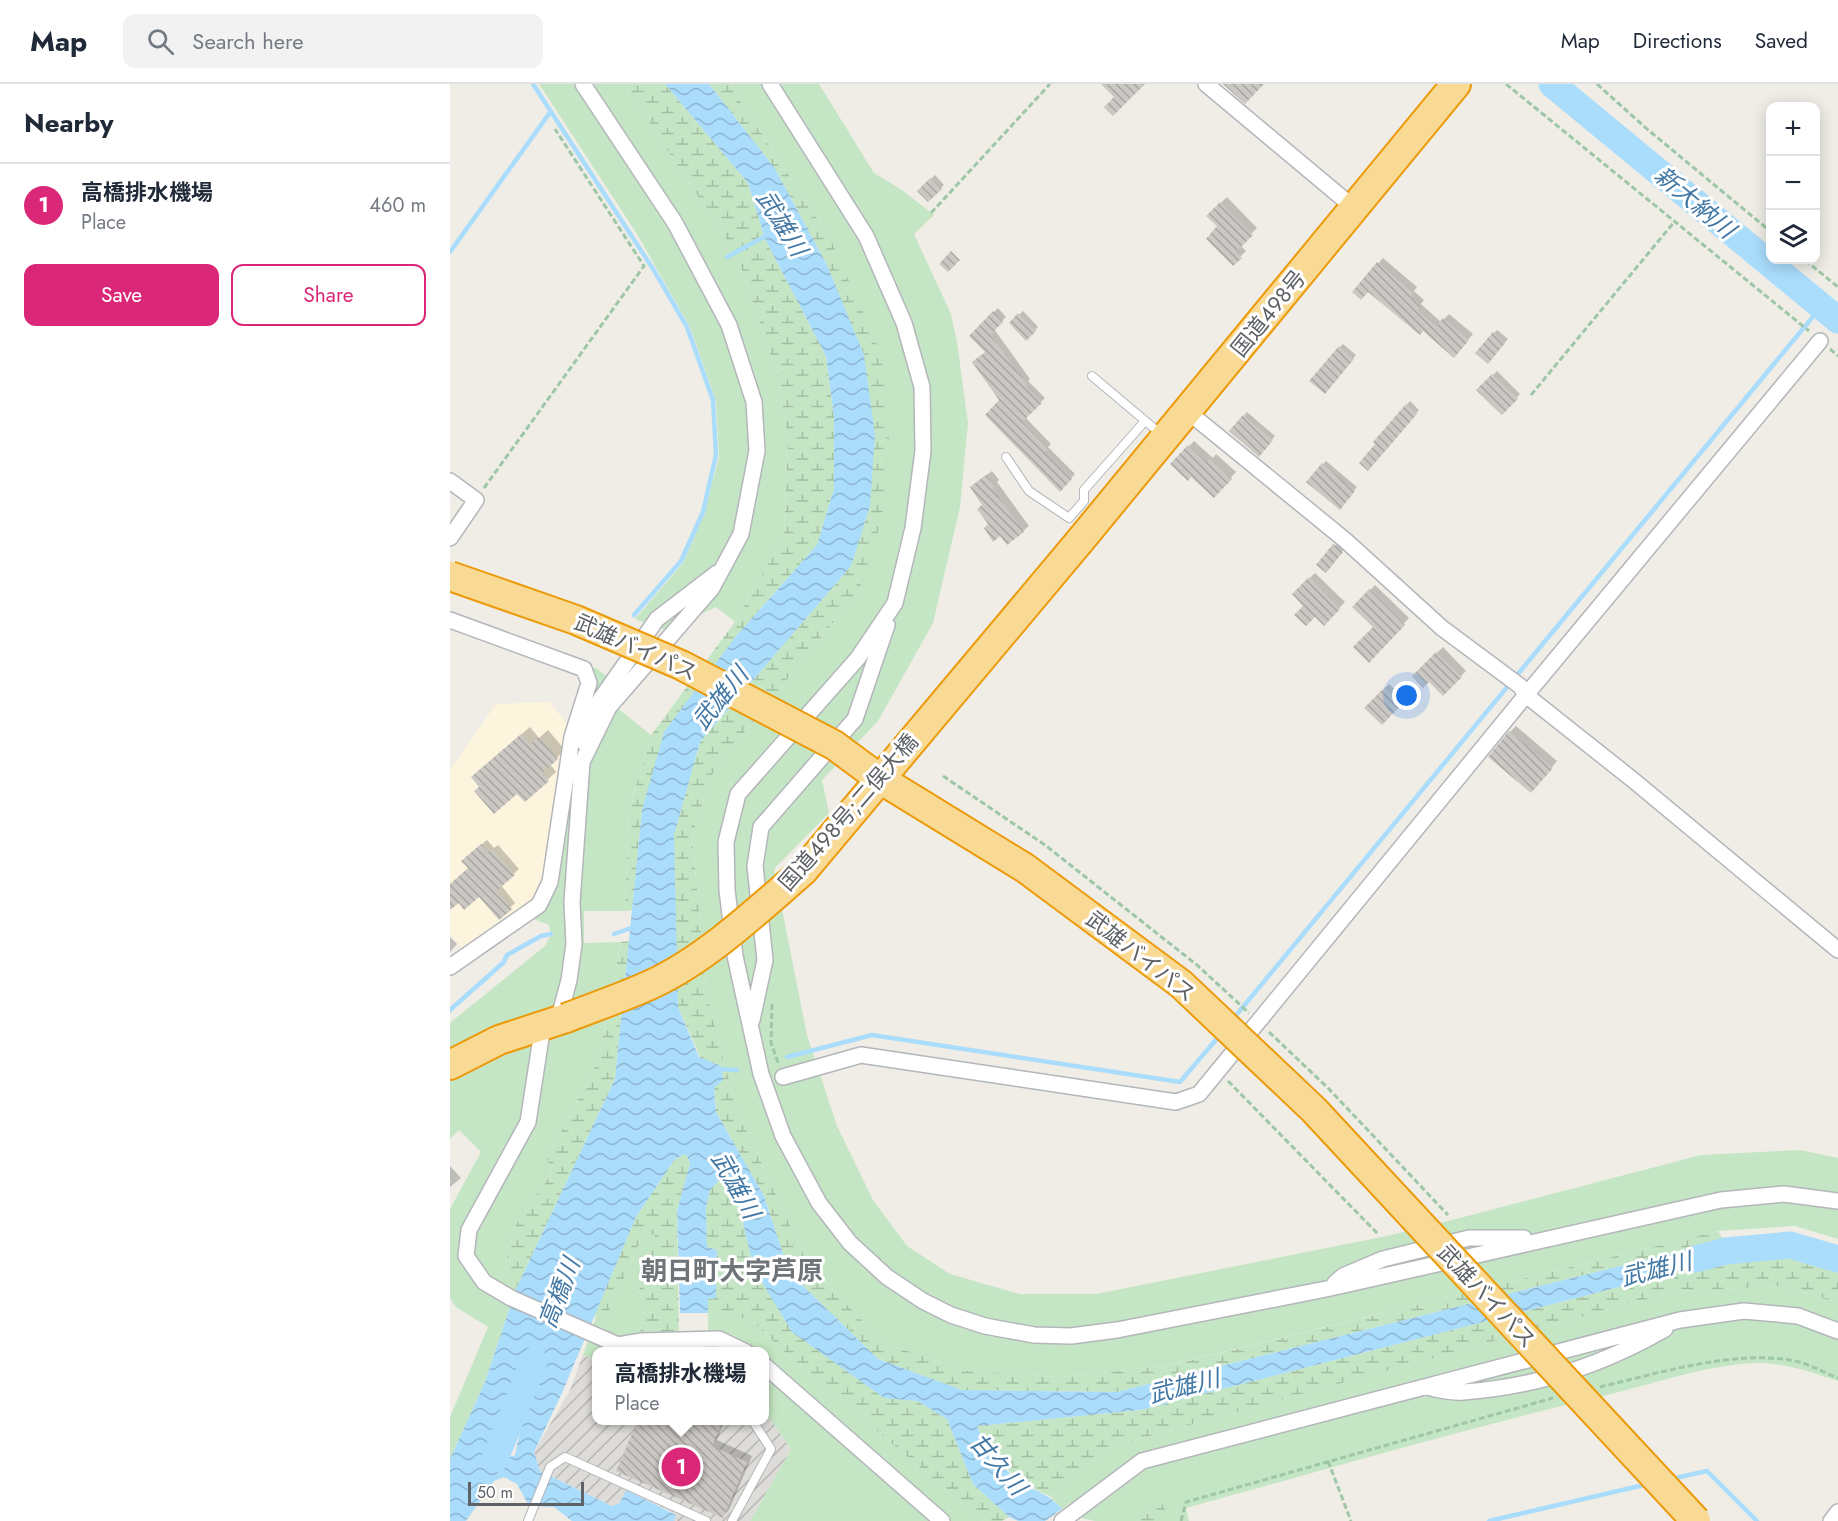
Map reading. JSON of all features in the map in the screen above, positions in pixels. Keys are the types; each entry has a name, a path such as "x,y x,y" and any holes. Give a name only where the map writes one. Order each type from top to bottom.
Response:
{"highway":[{"name":"国道498号","path":"1079,542 1155,429 1187,411 1456,84"},
{"name":"国道498号;二俣大橋","path":"556,1021 653,984 695,958 752,916 803,871 1079,542"},
{"name":"武雄バイパス","path":"450,576 576,620 681,665 834,745 880,779 1025,868 1181,984 1314,1110 1696,1521"},
{"path":"450,1065 499,1040 556,1021"}],"street":[{"path":"582,762 609,707 712,588 741,534 757,451 754,402 729,325 675,224 583,84"},
{"path":"751,1026 765,960 755,866 761,827 855,719 895,603 913,528 923,451 922,387 904,323 866,236 770,84"},
{"path":"1206,84 1353,207"},
{"path":"783,1077 861,1055 1176,1102 1199,1094 1523,690 1818,339"},
{"path":"1187,411 1345,540 1442,628 1502,672 1838,950"},
{"path":"450,481 476,500 450,538"},
{"path":"450,967 539,905 550,882 572,737 586,710 657,619 722,569"},
{"path":"895,603 858,658 738,794 726,842 727,890 735,956 761,1074 783,1136 819,1203 850,1244 887,1277 923,1301 951,1315 986,1326 1024,1333 1071,1336 1117,1330 1326,1289 1721,1200 1784,1194 1838,1201"},
{"path":"450,620 584,669 589,683 572,902 574,944 569,980 528,1122 469,1230 466,1256 484,1282 511,1298 618,1345 642,1341 718,1339 735,1347"},
{"path":"1062,1521 1142,1461 1680,1320 1744,1311 1798,1316 1838,1331"},
{"path":"1423,1388 1461,1392 1531,1382 1586,1367 1639,1344 1680,1320"},
{"path":"769,1370 942,1521"},
{"path":"1831,1521 1838,1512"}],"lane":[{"path":"1006,457 1029,491 1069,518 1084,501 1084,490 1155,429 1092,376"},
{"path":"642,1341 657,1347"},
{"path":"732,1521 771,1449 755,1425"},
{"path":"528,1521 550,1467 565,1457 706,1521"}],"path":[{"path":"931,213 1050,84"},
{"path":"1506,84 1818,339"},
{"path":"1597,84 1647,129 1766,228"},
{"path":"476,500 644,266 555,129"},
{"path":"1531,395 1675,221"},
{"path":"1810,264 1838,286"},
{"path":"943,776 1045,845 1197,965 1328,1088 1448,1215"},
{"path":"772,998 771,1043 783,1077"},
{"path":"1218,1070 1378,1234"},
{"path":"1596,1388 1676,1369 1748,1357 1796,1361 1838,1378"},
{"path":"1181,1521 1185,1502 1562,1396"},
{"path":"1328,1461 1351,1521"}],"shaded area":[{"path":"550,702 568,726 545,879 531,918 469,956 450,934 450,770 496,704"},
{"path":"583,1355 592,1358 592,1425 769,1425 769,1418 791,1449 750,1521 674,1521 676,1514 626,1490 619,1504 612,1506 540,1471 534,1452 570,1390"}],"green space":[{"path":"539,84 624,84 737,256 778,376 788,438 784,536 735,622 716,607 666,630 635,619 683,563 704,514 719,457 716,401 690,327 637,234"},
{"path":"624,84 665,84 748,183 765,239 826,356 834,417 834,489 817,545 737,635 642,810 632,910 625,911 629,809 651,735 735,622 784,536 788,438 778,376 737,256"},
{"path":"709,84 729,84 830,238 881,354 889,438 882,520 859,590 714,770 692,836 707,996 737,1110 807,1262 882,1342 965,1371 1061,1377 1167,1366 1718,1231 1724,1240 1117,1392 962,1390 878,1359 789,1272 764,1196 716,1112 714,1088 678,1007 673,835 700,742 851,566 870,506 875,435 864,355 827,265 774,167"},
{"path":"729,84 819,84 874,173 902,190 934,215 914,234 951,314 957,342 968,423 960,507 933,623 878,721 822,780 829,813 774,869 807,1035 837,1126 873,1200 907,1246 950,1274 1020,1294 1096,1294 1387,1236 1701,1155 1800,1150 1838,1158 1838,1239 1795,1226 1718,1231 1166,1366 1061,1377 965,1371 882,1342 807,1262 737,1110 707,996 692,836 714,770 859,590 830,238"},
{"path":"594,667 620,685 616,707 651,735 629,809 625,911 584,911 584,943 621,942 598,1061 547,1159 552,1173 516,1224 505,1265 516,1289 485,1382 450,1459 450,1417 488,1327 456,1307 450,1298 450,1209 481,1152 459,1130 450,1139 450,1023 545,946 551,935 549,925 531,918 545,879 568,726"},
{"path":"629,941 615,1079 516,1289 505,1265 516,1224 552,1173 547,1159 598,1061 621,942"},
{"path":"686,1154 690,1163 677,1211 679,1334 639,1336 644,1311 639,1290 655,1236 645,1230 609,1312 596,1317 594,1315 636,1217 675,1159"},
{"path":"721,1178 734,1185 754,1269 884,1398 917,1401 947,1419 973,1484 1009,1517 1002,1521 983,1521 789,1356 750,1319 708,1313 708,1299 716,1298 717,1250 707,1247 706,1209 710,1190"},
{"path":"645,1230 655,1236 639,1290 644,1311 639,1336 708,1332 708,1313 750,1319 789,1356 983,1521 750,1521 791,1449 769,1418 769,1347 592,1347 592,1358 583,1355 596,1317 609,1312"},
{"path":"1790,1255 1838,1273 1838,1303 1783,1286 1676,1291 1106,1448 1051,1497 1018,1481 987,1446 977,1426 1141,1410 1736,1257"},
{"path":"1783,1286 1838,1303 1838,1381 1797,1368 1765,1363 1735,1365 1697,1372 1446,1436 1186,1508 1189,1521 1168,1521 1162,1505 1137,1521 1095,1521 1081,1518 1071,1502 1062,1509 1051,1497 1106,1448 1676,1291"},
{"path":"1163,1504 1168,1521 1137,1521"}],"water":[{"name":"甘久川","path":"665,84 709,84 774,167 827,265 864,355 875,435 870,506 851,566 700,742 674,835 678,1007 699,1057 721,1066 723,1080 714,1088 716,1112 764,1196 789,1272 878,1359 962,1390 1117,1392 1724,1240 1736,1257 1141,1410 977,1426 989,1448 1013,1476 1025,1485 1046,1495 1062,1509 1045,1521 1018,1521 1009,1517 973,1484 947,1419 917,1401 884,1398 792,1332 754,1269 734,1186 721,1178 710,1190 706,1209 707,1247 717,1250 716,1298 708,1299 708,1313 680,1313 677,1211 690,1163 686,1154 675,1159 636,1217 562,1393 534,1452 540,1471 612,1506 619,1504 626,1490 676,1515 674,1521 572,1521 554,1507 529,1506 517,1484 504,1477 494,1481 466,1521 450,1521 450,1459 485,1382 516,1289 615,1079 642,810 664,732 737,635 817,545 834,489 834,417 826,356 765,239 748,183","holes":["528,1394 515,1455 508,1458 509,1404 515,1395"]}],"building":[{"path":"1101,84 1145,84 1113,116 1104,107 1114,97"},
{"path":"1223,84 1264,84 1245,104"},
{"path":"930,178 942,189 928,202 917,191"},
{"path":"1220,202 1253,235 1236,252 1242,258 1233,266 1206,239 1217,226 1206,216"},
{"path":"951,251 960,260 948,272 939,264"},
{"path":"1377,262 1413,293 1410,297 1420,306 1417,310 1436,326 1443,318 1469,340 1454,358 1423,331 1420,335 1368,292 1361,300 1352,292"},
{"path":"993,311 1003,322 990,335 1027,384 1025,386 1042,403 1022,422 1048,449 1045,452 1072,479 1060,492 985,415 999,400 972,362 985,352 969,336"},
{"path":"1018,313 1036,331 1026,341 1009,323"},
{"path":"1493,332 1505,343 1488,364 1475,353"},
{"path":"1339,346 1354,359 1325,394 1309,381"},
{"path":"1492,374 1518,399 1502,415 1476,390"},
{"path":"1406,404 1417,414 1368,471 1359,463 1375,444 1373,442"},
{"path":"1243,415 1273,440 1259,457 1229,431"},
{"path":"1188,445 1206,462 1209,459 1232,479 1214,498 1191,477 1188,481 1170,464"},
{"path":"1322,463 1355,491 1340,510 1306,482"},
{"path":"986,475 995,487 992,488 1024,532 1007,545 1000,536 993,542 984,528 988,524 977,509 982,505 970,487"},
{"path":"1333,544 1343,552 1326,573 1316,565"},
{"path":"1309,577 1340,609 1324,626 1315,617 1306,626 1294,615 1303,606 1292,594"},
{"path":"1369,589 1405,625 1369,663 1353,647 1373,627 1352,607"},
{"path":"1436,652 1462,677 1443,696 1429,682 1423,688 1412,676"},
{"path":"1385,687 1402,704 1382,725 1364,708"},
{"path":"1509,731 1553,768 1531,793 1488,757"},
{"path":"521,734 530,745 539,737 558,759 542,773 549,781 525,802 517,794 494,814 474,791 479,787 471,777"},
{"path":"481,844 488,852 492,849 515,875 496,891 512,909 499,920 479,897 464,910 459,903 450,910 450,884 468,868 461,861"},
{"path":"636,1425 721,1425 712,1446 747,1462 723,1518 616,1471"}],"waterway":[{"path":"533,84 655,272 687,327 713,400 716,455 703,512 681,561 634,615"},
{"name":"新大納川","path":"1552,84 1838,320"},
{"path":"450,252 551,111"},
{"path":"727,257 769,234"},
{"path":"1233,1019 1821,307"},
{"path":"614,934 634,927"},
{"path":"450,1010 504,962 507,955 541,936 551,934"},
{"path":"787,1057 872,1035 1180,1082 1220,1035"},
{"path":"716,1069 737,1070"},
{"name":"武雄川","path":"1695,1259 1726,1251 1790,1245 1838,1259"},
{"name":"高橋川","path":"495,1459 534,1361"},
{"path":"1671,1479 1707,1471 1757,1521"},
{"path":"1489,1521 1648,1484"}],"place":[{"name":"高橋排水機場","path":"681,1467"}],"district":[{"name":"朝日町大字芦原","path":"732,1271"}]}
